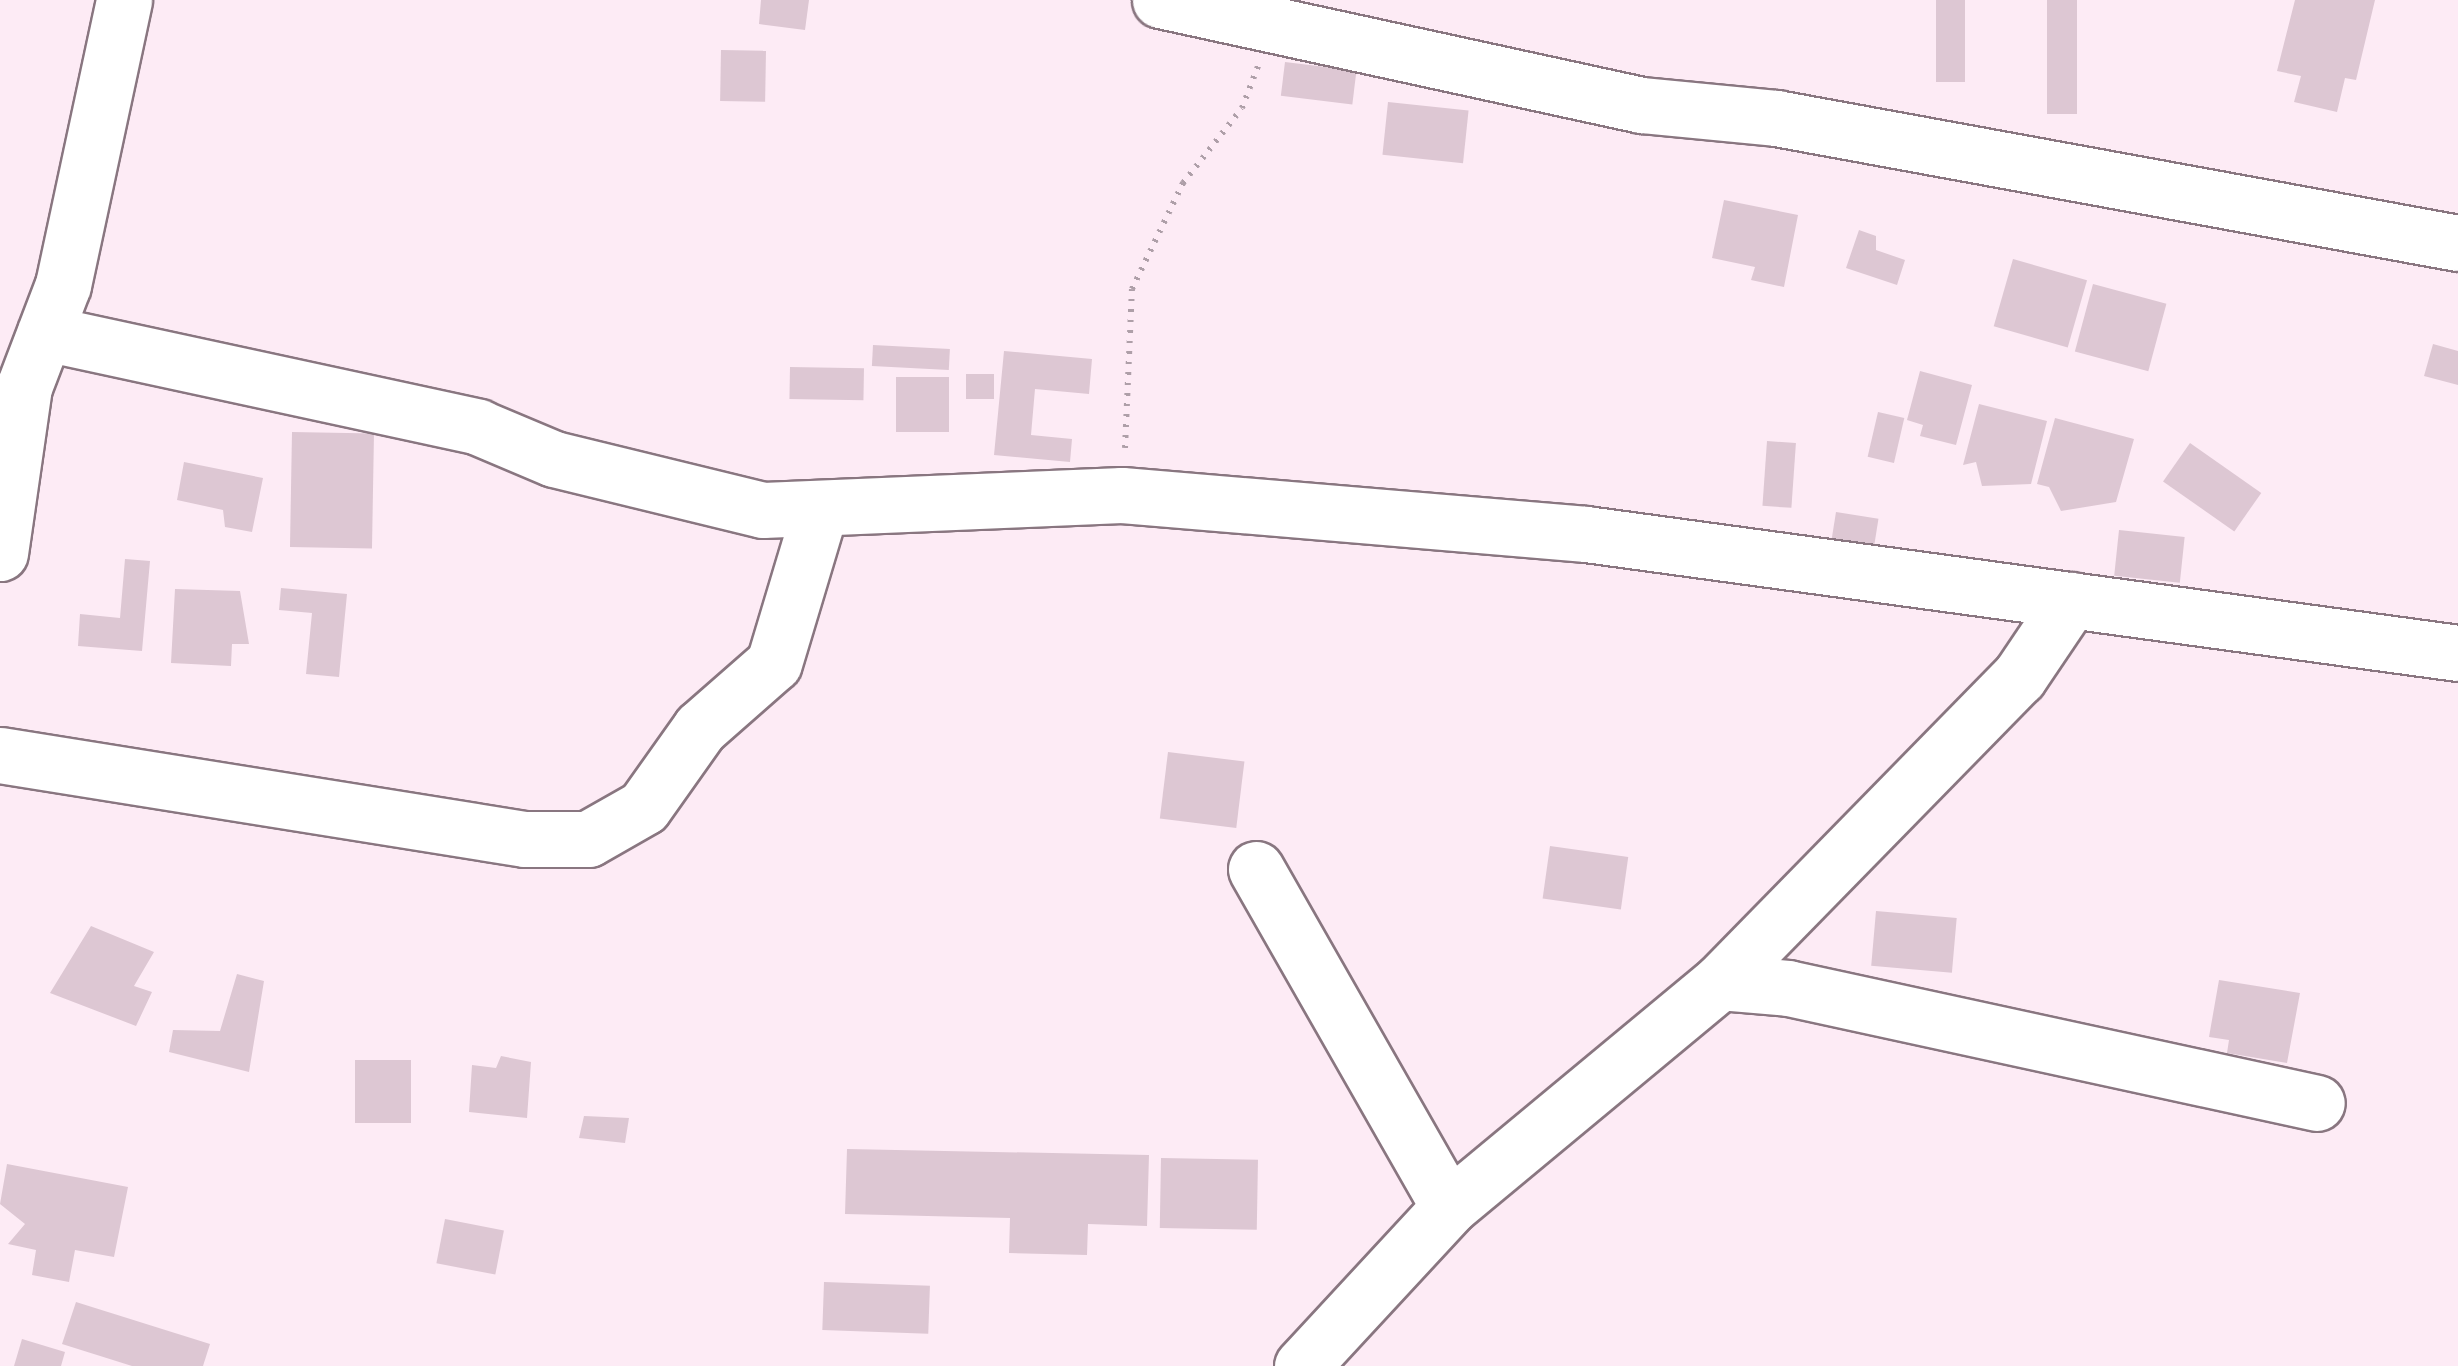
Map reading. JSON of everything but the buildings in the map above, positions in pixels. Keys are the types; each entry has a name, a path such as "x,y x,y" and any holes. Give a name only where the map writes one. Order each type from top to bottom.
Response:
{"street":[{"path":"0,552 12,385 44,334 124,0"},
{"path":"1160,0 1273,28 1642,105 1776,118 2458,243"},
{"path":"44,334 478,427 615,476 818,514 909,496 1122,495 1586,534 2458,653"},
{"path":"0,756 525,839 588,839 644,807 700,728 774,663 818,514"},
{"path":"1302,1366 1450,1207 1720,982 2018,676 2071,600"},
{"path":"1256,869 1450,1207"},
{"path":"1720,982 1788,988 2317,1103"}],"path":[{"path":"1122,495 1132,290 1183,182 1242,108 1273,28"}]}
